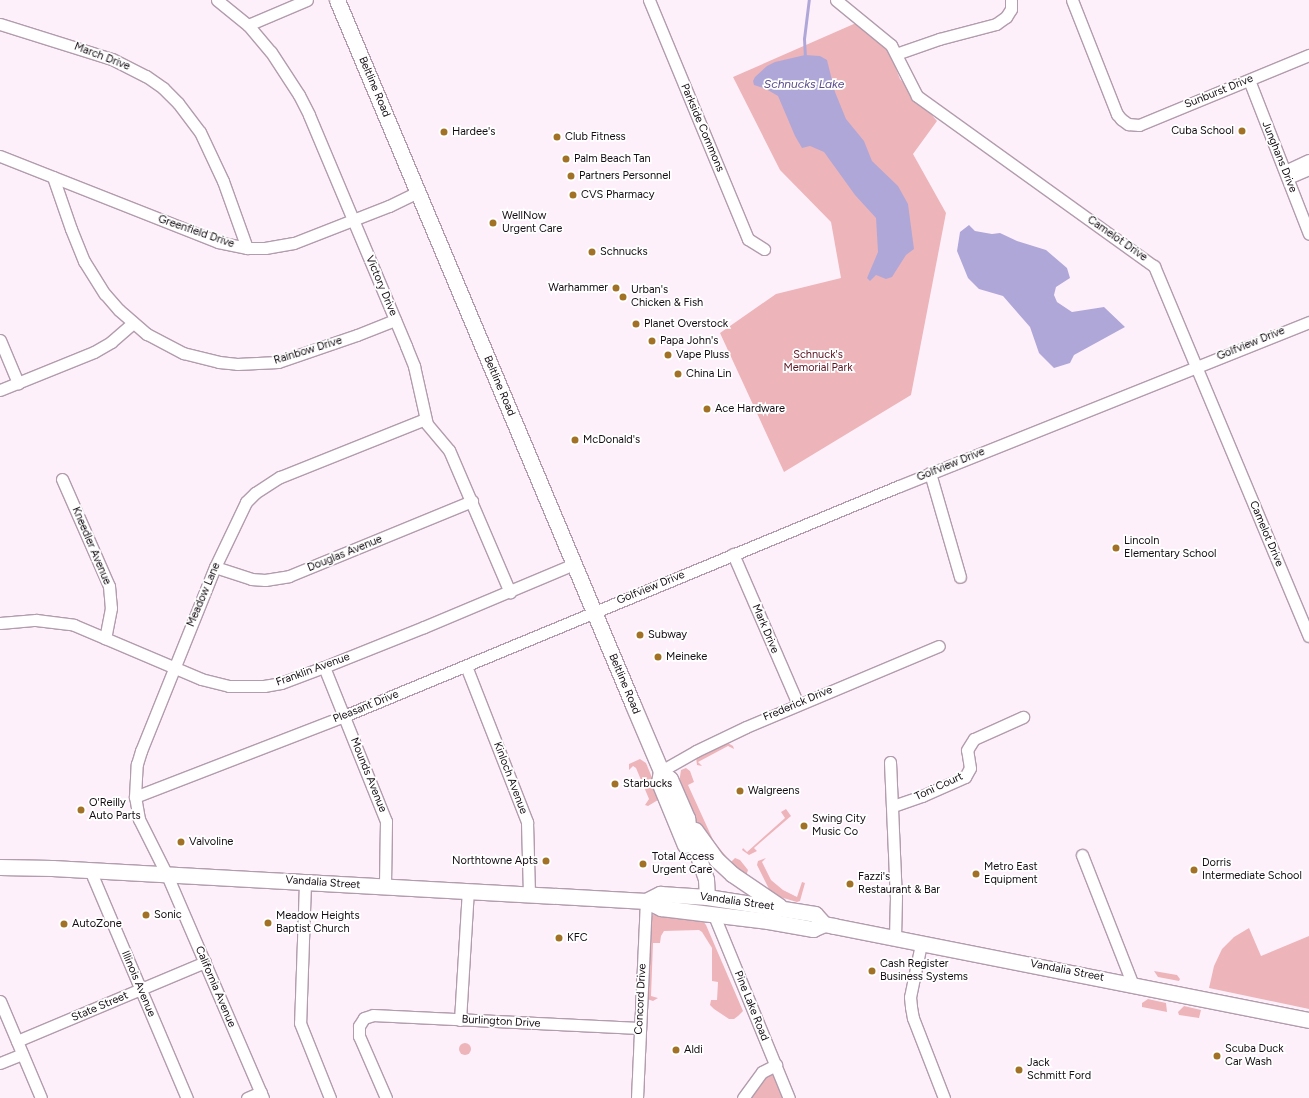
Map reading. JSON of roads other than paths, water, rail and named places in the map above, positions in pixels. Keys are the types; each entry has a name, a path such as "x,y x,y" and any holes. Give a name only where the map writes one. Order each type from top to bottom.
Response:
{"main road":[{"name":"Beltline Road","path":"337,0 661,771 670,779 687,818 689,830 706,879 708,897 713,913"},
{"name":"Beltline Road","path":"661,771 659,782 682,836 698,883 708,897"},
{"path":"687,818 716,860 745,884 785,910"},
{"name":"Vandalia Street","path":"0,867 90,870 646,901 661,908 713,913 813,928 824,924 1309,1020"},
{"name":"Vandalia Street","path":"646,901 660,894 708,897 815,914 824,924"}],"street":[{"name":"Victory Drive","path":"217,0 248,25 271,52 299,94 354,220 414,366 427,424 449,450 510,592"},
{"path":"248,25 307,0"},
{"name":"Parkside Commons","path":"649,0 748,239 764,248"},
{"name":"Camelot Drive","path":"836,0 891,45 916,96 1154,266 1309,636"},
{"path":"896,54 939,39 996,24 1006,17 1010,9 1011,0"},
{"name":"Sunburst Drive","path":"1072,0 1117,114 1120,119 1128,124 1139,126 1309,55"},
{"name":"March Drive","path":"0,24 112,58 146,76 163,88 178,103 200,132 224,181 247,248"},
{"name":"Junghans Drive","path":"1249,80 1309,234"},
{"name":"Greenfield Drive","path":"0,156 218,242 247,248 265,248 294,243 354,220 418,192"},
{"path":"1286,175 1309,160"},
{"path":"1286,175 1309,169"},
{"name":"Rainbow Drive","path":"53,177 84,261 105,294 133,323 147,334 183,353 218,362 255,364 278,362 310,352 395,320"},
{"name":"Golfview Drive","path":"594,611 930,473 1309,322"},
{"path":"0,390 94,352 110,342 133,323"},
{"path":"0,340 18,383"},
{"name":"Meadow Lane","path":"167,875 139,819 135,781 141,751 215,567 246,502 268,483 280,477 425,419"},
{"path":"930,473 960,577"},
{"name":"Kneedler Avenue","path":"62,479 109,586 111,608 105,638"},
{"name":"Douglas Avenue","path":"215,567 250,579 265,580 289,576 472,501"},
{"name":"Mark Drive","path":"733,554 798,704"},
{"name":"Franklin Avenue","path":"0,624 20,621 55,621 74,625 174,668 215,683 246,687 281,683 324,667 510,592 574,564"},
{"name":"Pleasant Drive","path":"136,797 344,716 594,611"},
{"name":"Frederick Drive","path":"661,771 696,751 798,704 939,646"},
{"name":"Kinloch Avenue","path":"466,666 527,822 529,894"},
{"name":"Mounds Avenue","path":"324,667 386,821 385,887"},
{"name":"Toni Court","path":"893,806 922,796 965,777 970,768 967,750 974,739 1023,717"},
{"path":"890,762 893,806 895,939"},
{"path":"1082,855 1133,985"},
{"name":"Illinois Avenue","path":"90,870 186,1098"},
{"name":"California Avenue","path":"167,875 262,1095"},
{"path":"305,883 300,1023 330,1098"},
{"path":"460,1020 468,892"},
{"name":"Concord Drive","path":"637,1098 646,901"},
{"name":"Pine Lake Road","path":"713,913 789,1098"},
{"path":"921,944 910,997 911,1007 913,1018 944,1098"},
{"name":"State Street","path":"17,1041 205,962"},
{"path":"0,1001 41,1098"},
{"name":"Burlington Drive","path":"386,1098 359,1036 359,1026 364,1018 373,1015 639,1028"},
{"path":"0,1063 22,1054"},
{"path":"743,1098 762,1072 776,1065"},
{"path":"246,1098 262,1095"}],"water":[{"name":"Schnucks Lake","path":"805,55 820,56 827,60 835,92 846,119 864,141 872,161 898,186 908,204 914,249 906,255 892,277 886,279 876,275 870,281 867,278 878,252 876,218 855,195 824,152 810,146 802,148 795,136 778,96 766,89 754,85 753,81 755,77 767,66 775,62"},
{"path":"969,225 975,231 992,234 1000,233 1017,241 1046,250 1067,268 1070,278 1056,287 1054,295 1057,302 1072,312 1104,307 1125,327 1074,355 1070,363 1054,368 1039,353 1030,327 1003,296 979,289 968,278 957,251 960,232"}],"waterway":[{"path":"805,58 804,39 809,0"}],"place":[{"name":"Cuba School","path":"1242,131"},
{"name":"Hardee's","path":"444,132"},
{"name":"Club Fitness","path":"557,137"},
{"name":"Palm Beach Tan","path":"566,159"},
{"name":"Partners Personnel","path":"571,176"},
{"name":"CVS Pharmacy","path":"573,195"},
{"name":"WellNow Urgent Care","path":"493,223"},
{"name":"Schnucks","path":"592,252"},
{"name":"Warhammer","path":"616,288"},
{"name":"Urban's Chicken & Fish","path":"623,297"},
{"name":"Planet Overstock","path":"636,324"},
{"name":"Papa John's","path":"652,341"},
{"name":"Vape Pluss","path":"668,355"},
{"name":"China Lin","path":"678,374"},
{"name":"Ace Hardware","path":"707,409"},
{"name":"McDonald's","path":"575,440"},
{"name":"Lincoln Elementary School","path":"1116,548"},
{"name":"Subway","path":"640,635"},
{"name":"Meineke","path":"658,657"},
{"name":"Starbucks","path":"615,784"},
{"name":"Walgreens","path":"740,791"},
{"name":"O'Reilly Auto Parts","path":"81,810"},
{"name":"Swing City Music Co","path":"804,826"},
{"name":"Valvoline","path":"181,842"},
{"name":"Northtowne Apts","path":"546,861"},
{"name":"Total Access Urgent Care","path":"643,864"},
{"name":"Dorris Intermediate School","path":"1194,870"},
{"name":"Metro East Equipment","path":"976,874"},
{"name":"Fazzi's Restaurant & Bar","path":"850,884"},
{"name":"Sonic","path":"146,915"},
{"name":"Meadow Heights Baptist Church","path":"268,923"},
{"name":"AutoZone","path":"64,924"},
{"name":"KFC","path":"559,938"},
{"name":"Cash Register Business Systems","path":"872,971"},
{"name":"Aldi","path":"676,1050"},
{"name":"Scuba Duck Car Wash","path":"1217,1056"},
{"name":"Jack Schmitt Ford","path":"1019,1070"}],"park label":[{"name":"Schnuck's Memorial Park","path":"818,362"}]}
